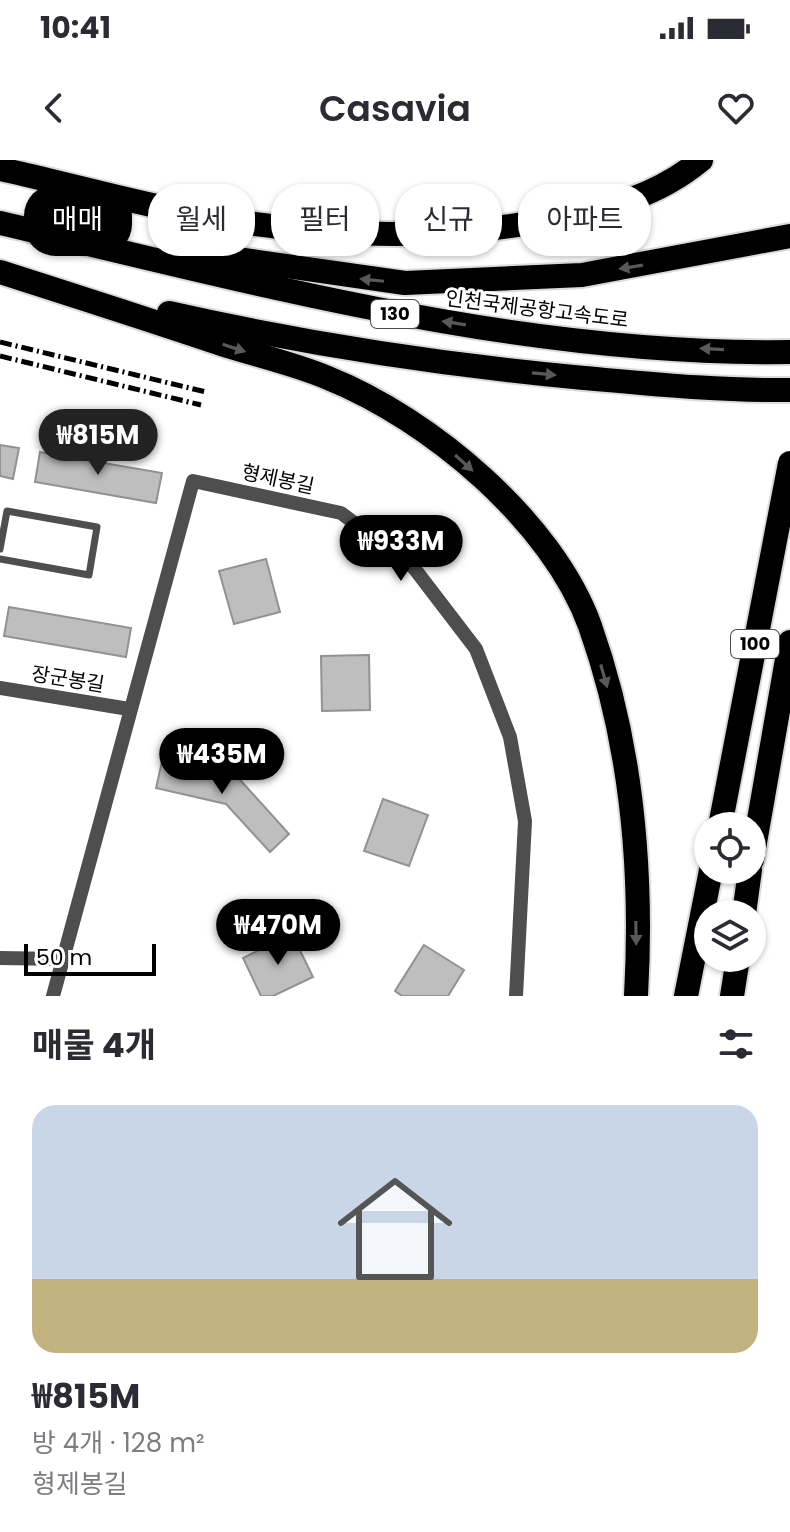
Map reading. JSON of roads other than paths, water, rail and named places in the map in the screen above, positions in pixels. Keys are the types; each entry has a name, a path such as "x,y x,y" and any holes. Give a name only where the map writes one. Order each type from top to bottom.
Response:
{"highway":[{"path":"0,169 195,215 317,231 395,236 497,230 628,203 701,160"},
{"path":"4,224 333,275 405,283 582,275 790,236"},
{"name":"인천국제공항고속도로","path":"4,224 360,308 517,334 650,347 790,352"},
{"path":"0,272 329,378 439,440 527,525 564,575 589,624 624,754 634,826 636,996"},
{"name":"130","path":"0,272 173,314 331,346 478,368 741,391 790,390"},
{"path":"741,391 790,397"},
{"name":"100","path":"723,812 790,463"},
{"name":"100","path":"760,812 790,642"},
{"path":"686,996 708,884"},
{"path":"732,996 736,972"}],"street":[{"name":"형제봉길","path":"53,996 129,709 139,691 193,481 341,513 414,568 476,649 510,737 525,821 516,996"},
{"name":"장군봉길","path":"0,688 129,709"},
{"path":"0,958 62,959"}],"lane":[{"path":"0,549 7,511 97,527 89,575 0,559"}],"railway":[{"path":"0,342 206,392"},
{"path":"0,356 201,405"}]}
